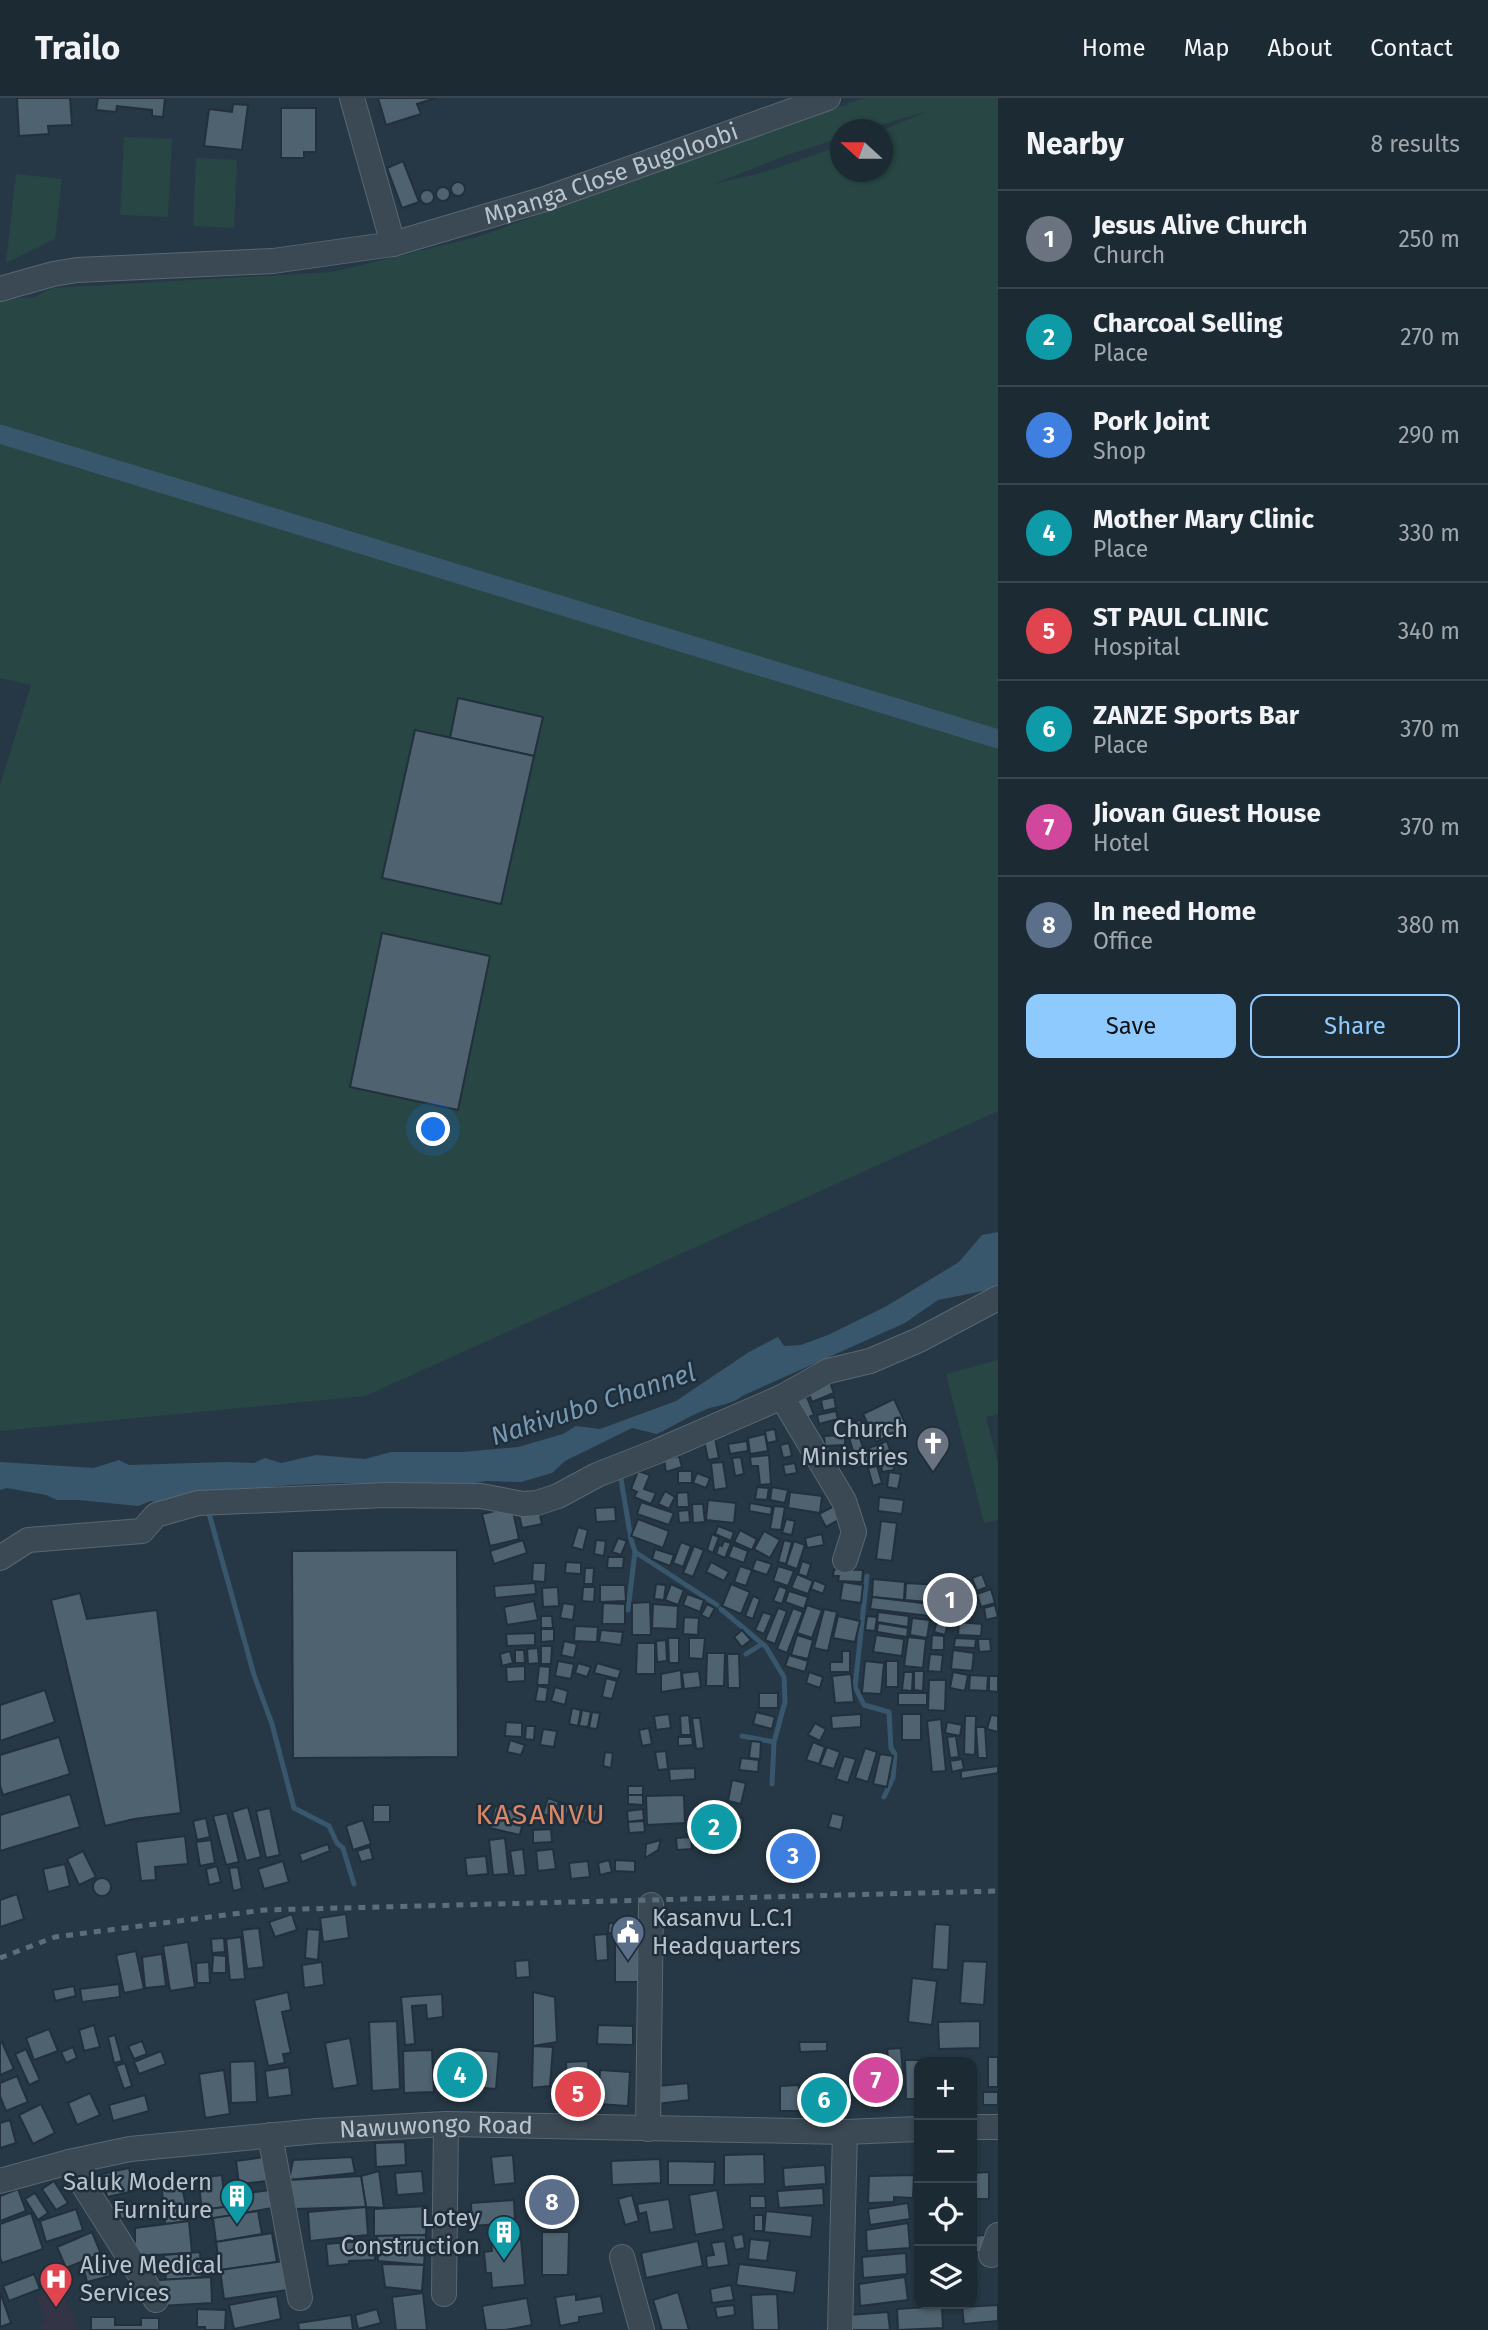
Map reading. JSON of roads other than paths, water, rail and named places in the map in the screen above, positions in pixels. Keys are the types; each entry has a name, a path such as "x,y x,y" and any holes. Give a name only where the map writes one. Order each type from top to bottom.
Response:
{"street":[{"path":"352,98 393,244"},
{"name":"Mpanga Close Bugoloobi","path":"0,289 77,270 273,261 393,244 545,199 828,98"},
{"path":"0,1558 28,1540 142,1531 156,1515 198,1503 386,1495 481,1496 523,1504 537,1503 782,1397 828,1371 870,1361 919,1340 998,1298"},
{"path":"782,1397 844,1501 854,1532 845,1560"},
{"path":"648,2129 651,1905"},
{"path":"443,2294 446,2124"},
{"name":"Nawuwongo Road","path":"0,2181 130,2149 270,2135 446,2124 845,2132 914,2129"},
{"path":"977,2127 998,2127"},
{"path":"840,2330 845,2132"},
{"path":"270,2135 300,2298"},
{"path":"69,2162 156,2300"},
{"path":"622,2257 642,2330"}],"waterway":[{"path":"0,434 998,739"},
{"path":"620,1473 635,1552 717,1605"},
{"path":"208,1510 254,1675 272,1724 294,1808 329,1826 337,1843 343,1848 354,1884"},
{"path":"628,1610 635,1552"},
{"path":"867,1576 855,1687 864,1705 889,1712 891,1748 895,1754 893,1778 884,1797"},
{"path":"721,1609 766,1647 784,1677 785,1702 774,1742 772,1784"},
{"path":"746,1654 762,1644"},
{"path":"742,1736 774,1742"}],"railway":[{"path":"0,1958 55,1937 264,1910 998,1891"}],"place":[{"name":"Church Ministries","path":"933,1473"},
{"name":"Jesus Alive Church","path":"950,1600"},
{"name":"Charcoal Selling","path":"714,1827"},
{"name":"Pork Joint","path":"793,1856"},
{"name":"Kasanvu L.C.1 Headquarters","path":"628,1962"},
{"name":"Mother Mary Clinic","path":"460,2075"},
{"name":"Jiovan Guest House","path":"876,2080"},
{"name":"ST PAUL CLINIC","path":"578,2094"},
{"name":"ZANZE Sports Bar","path":"824,2100"},
{"name":"In need Home","path":"552,2202"},
{"name":"Saluk Modern Furniture","path":"237,2226"},
{"name":"Lotey Construction","path":"504,2262"},
{"name":"Alive Medical Services","path":"56,2309"}],"district":[{"name":"KASANVU","path":"541,1814"}],"water label":[{"name":"Nakivubo Channel","path":"593,1404"}]}
